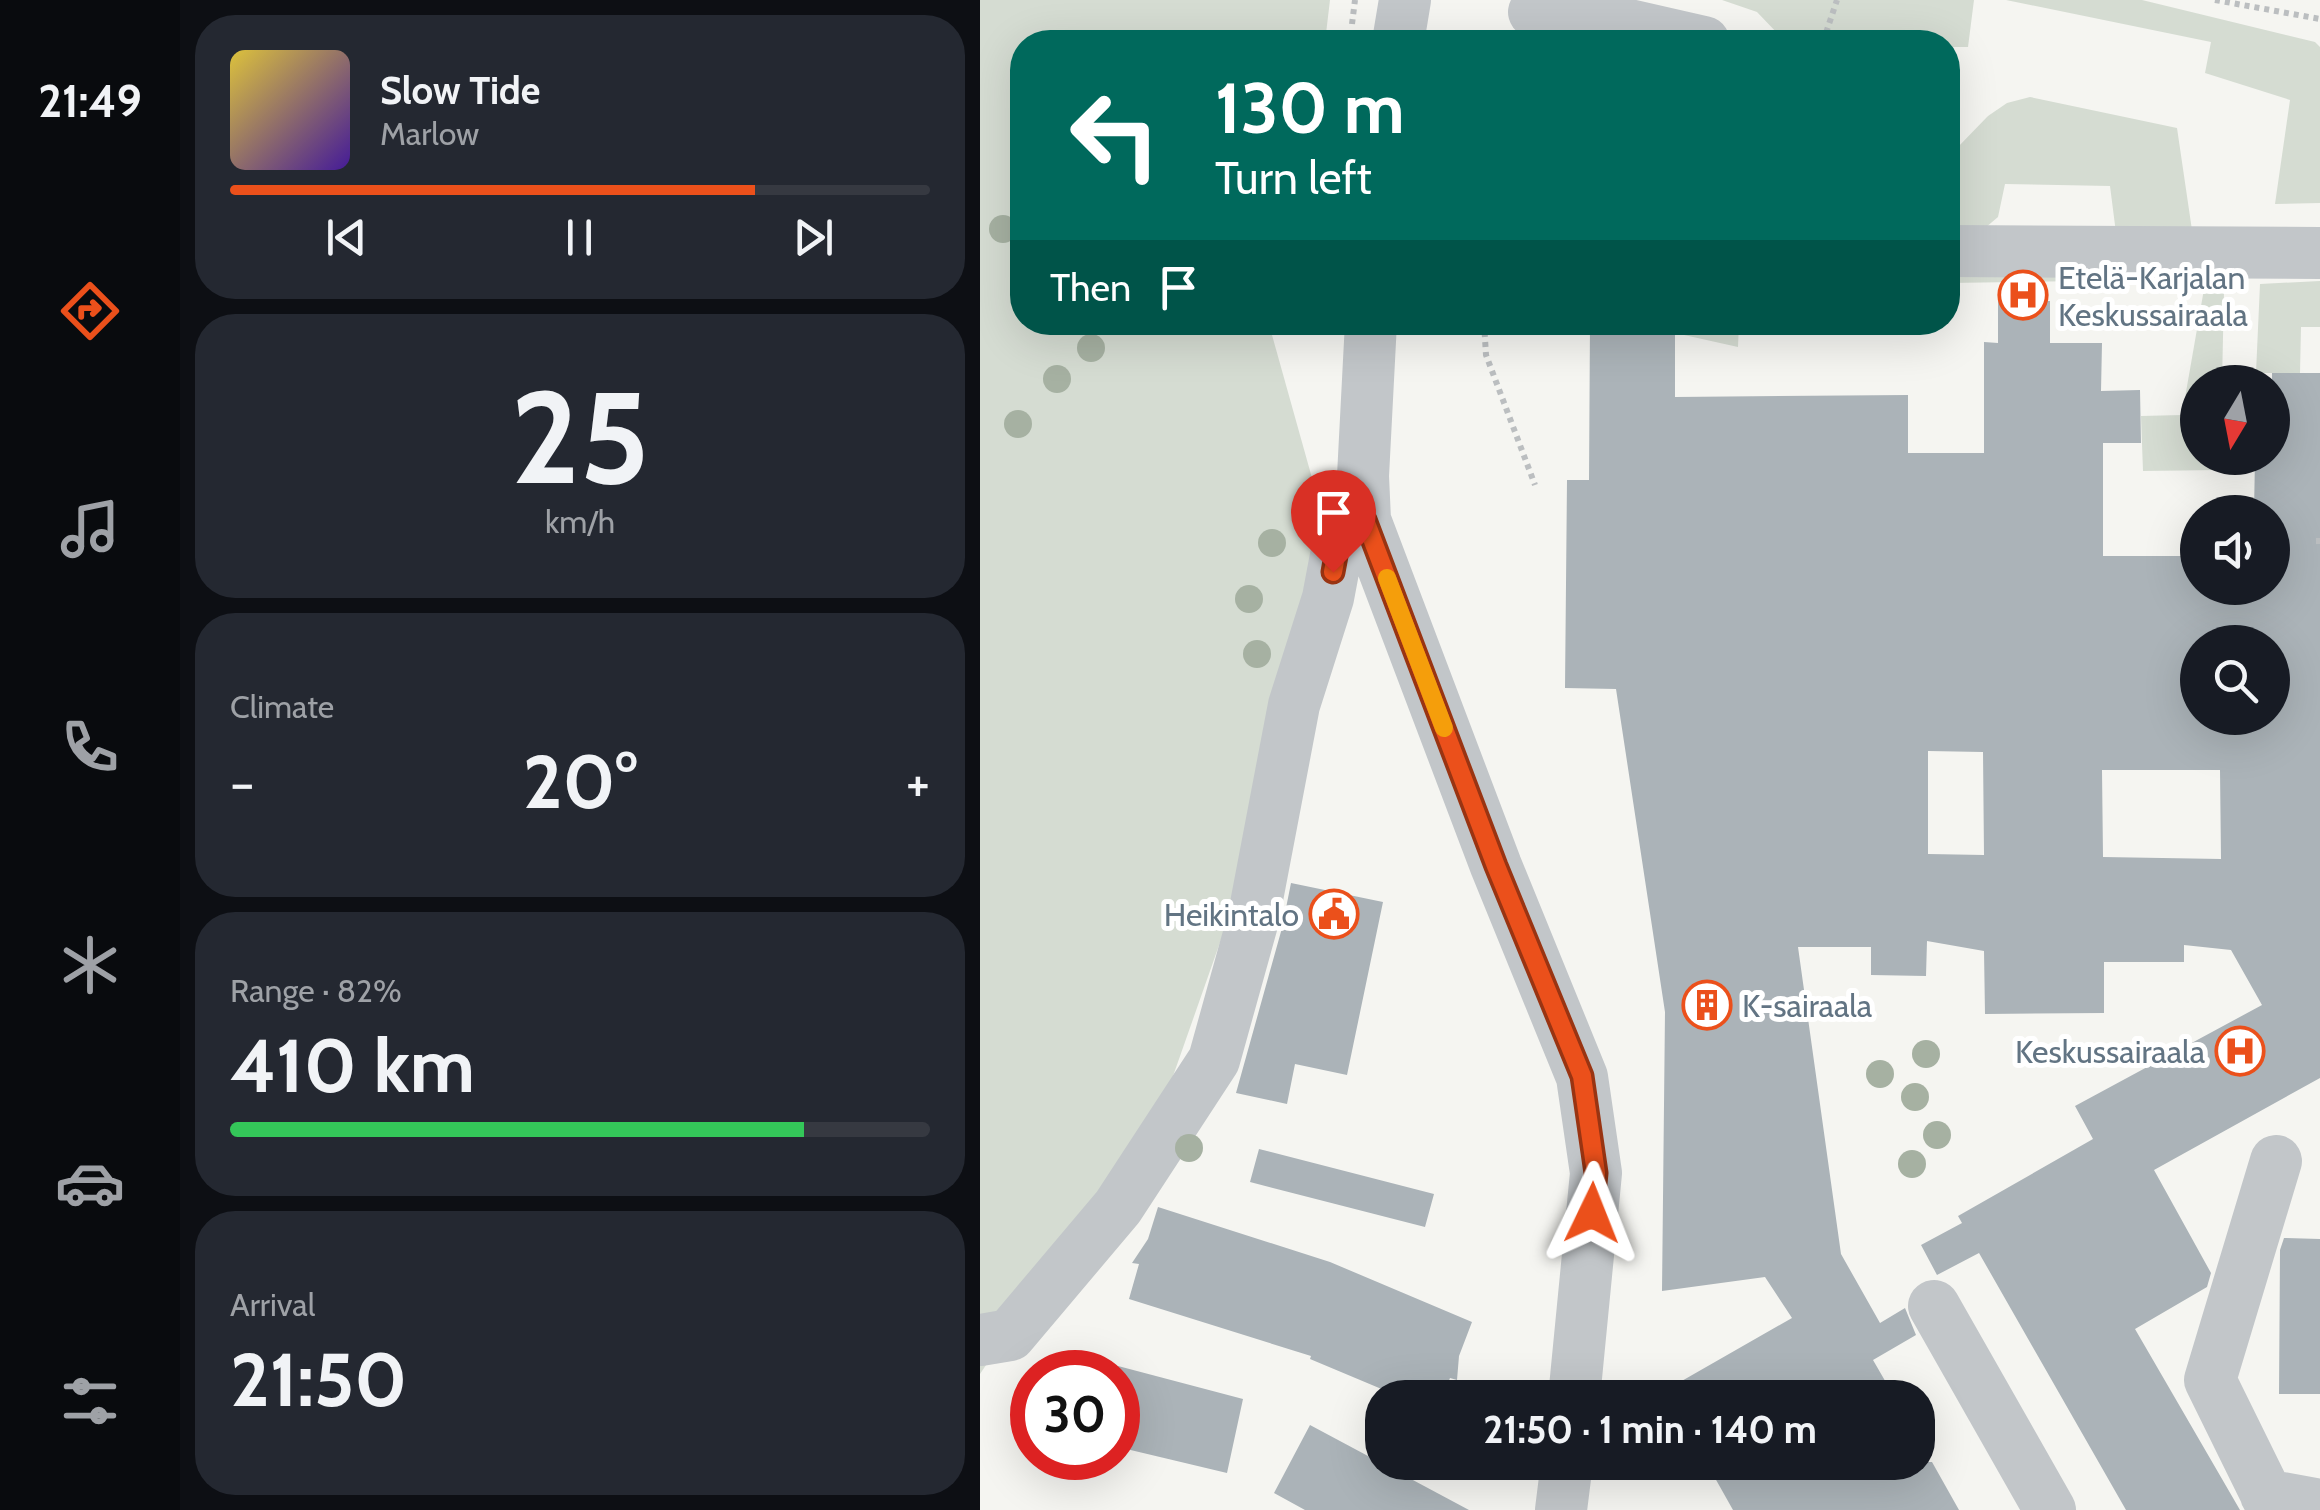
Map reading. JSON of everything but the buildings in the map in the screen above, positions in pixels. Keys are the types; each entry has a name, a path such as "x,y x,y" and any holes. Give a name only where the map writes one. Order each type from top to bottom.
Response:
{"street":[{"path":"1534,12 1654,30"},
{"path":"1960,251 2320,253"},
{"path":"1369,335 1363,476 1365,520 1496,866 1582,1076 1596,1173 1576,1380"},
{"path":"980,1340 1010,1335 1118,1207 1214,1060 1252,920 1294,705 1328,598 1338,545 1365,520"},
{"path":"2276,1161 2210,1380 2270,1503 2320,1505"},
{"path":"1934,1306 2050,1510"},
{"path":"1561,1510 1564,1480"}],"path":[{"path":"1827,30 1837,0"},
{"path":"2215,0 2320,20"},
{"path":"1485,335 1486,356 1535,485"}],"shaded area":[{"path":"980,0 1330,0 1326,30 1010,30 1010,335 1272,335 1312,478 1314,589 1230,914 1166,1096 980,1374"},
{"path":"1722,0 1974,0 1968,47 1960,47 1960,30 1774,30 1757,12"},
{"path":"2006,0 2142,0 2315,42 2320,47 2320,203 2275,204 2290,100 2205,73 2211,42"},
{"path":"2030,97 2177,128 2193,237 2116,233 2110,186 2005,184 1998,217 1972,239 1960,238 1960,145 2007,103"},
{"path":"1960,267 2150,270 2148,280 1960,283"},
{"path":"2320,281 2320,327 2301,327 2300,373 2290,373 2290,365 2256,365 2260,284"},
{"path":"2204,289 2224,292 2222,365 2191,365"},
{"path":"1684,335 1738,335 1738,347"},
{"path":"2180,415 2180,471 2143,471 2141,416"}],"slow traffic":[{"path":"1387,578 1444,728"}],"place":[{"name":"Etelä-Karjalan Keskussairaala","path":"2023,295"},
{"name":"Heikintalo","path":"1334,914"},
{"name":"K-sairaala","path":"1707,1005"},
{"name":"Keskussairaala","path":"2240,1051"}],"route":[{"path":"1333,572 1338,545 1365,520 1496,866 1582,1076 1596,1173 1592,1213"}]}
